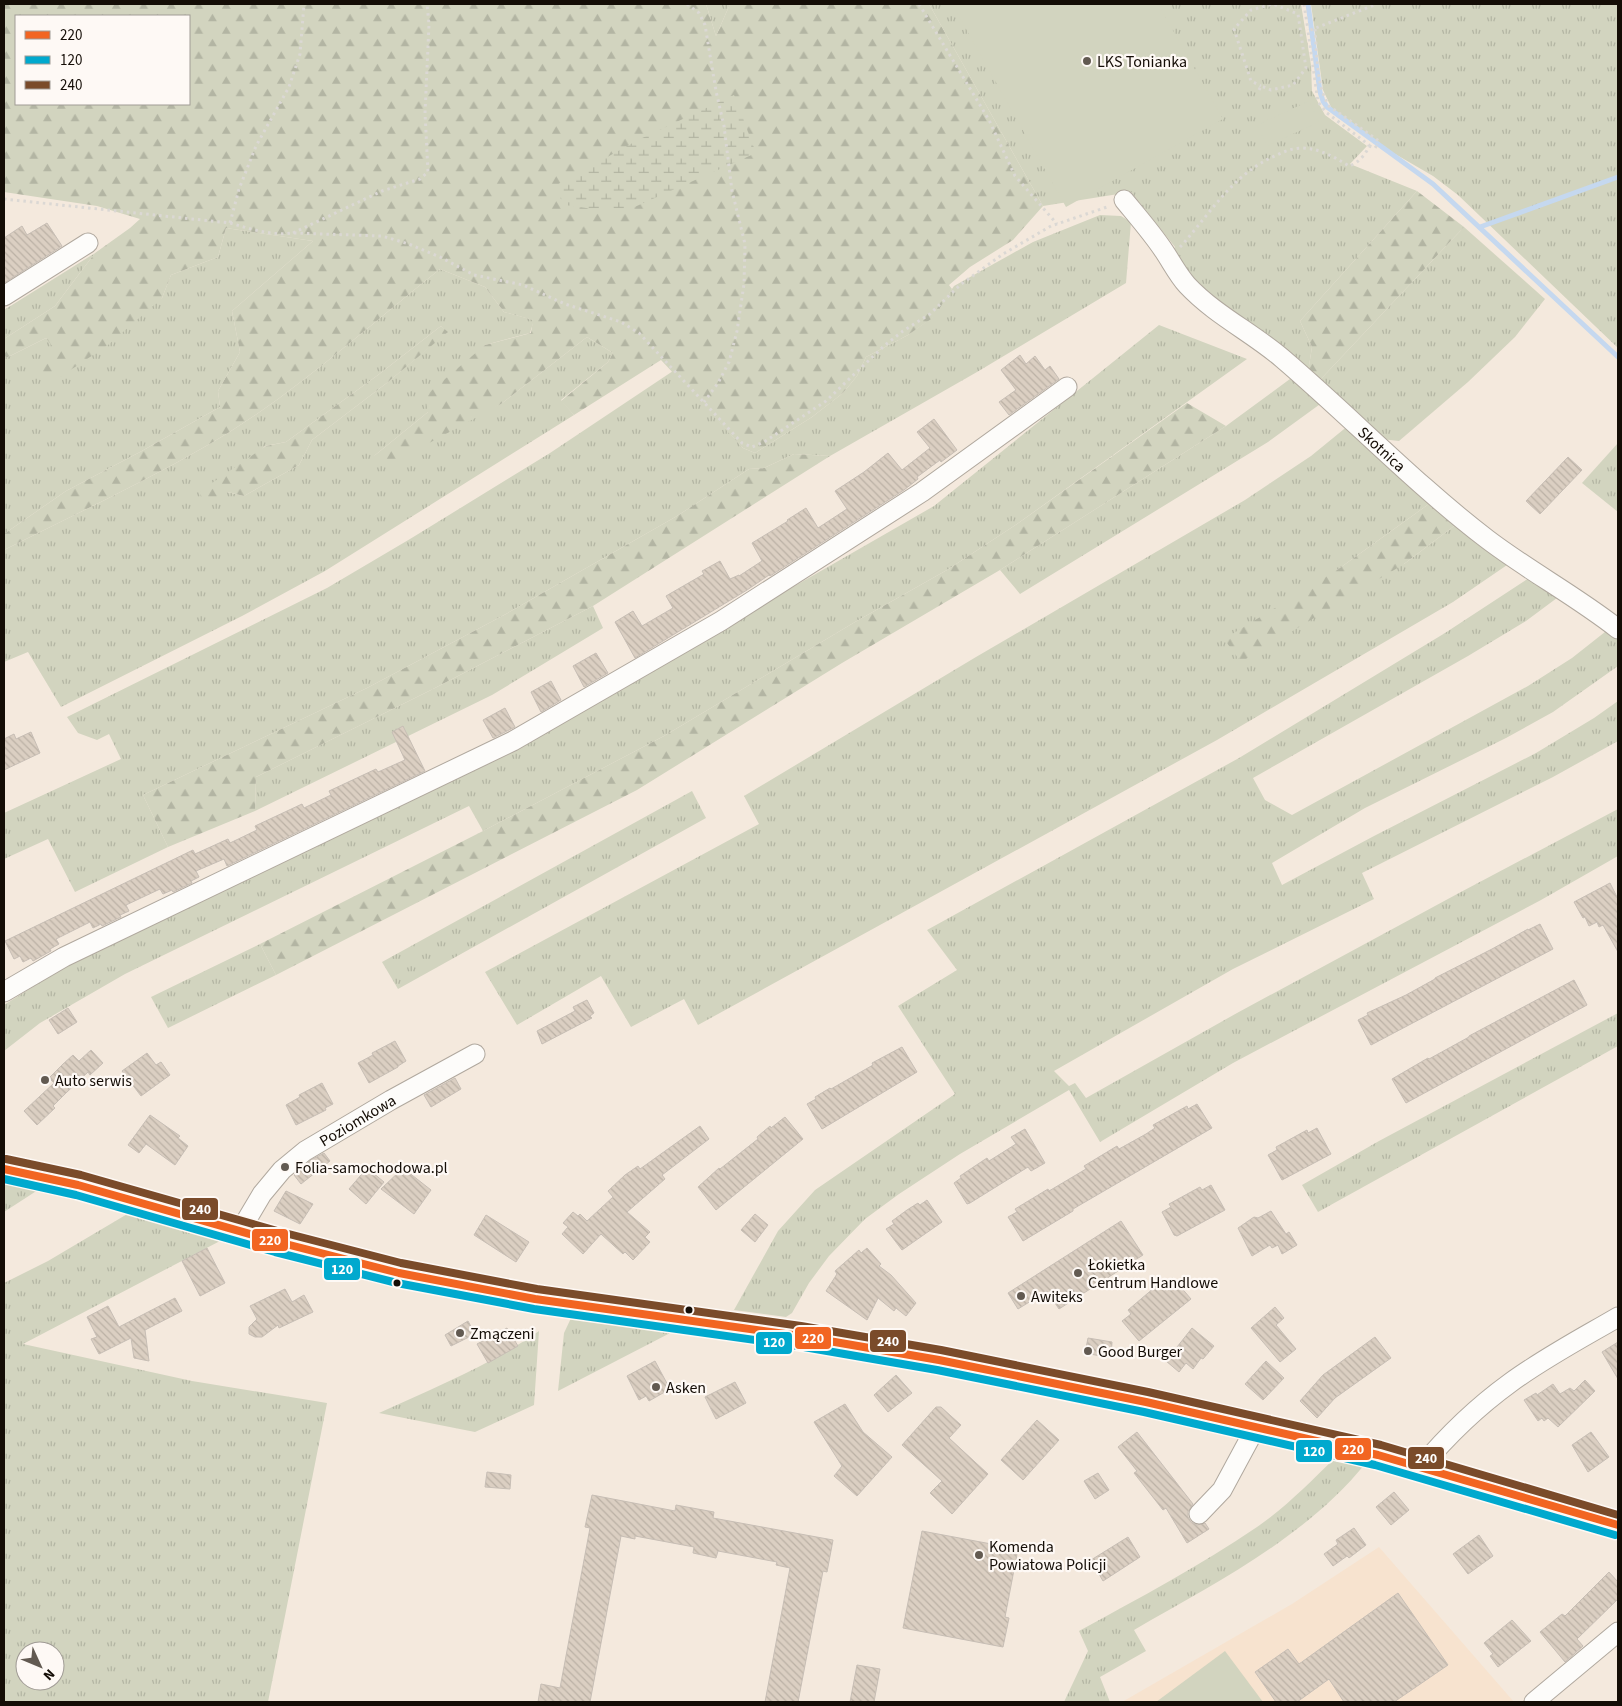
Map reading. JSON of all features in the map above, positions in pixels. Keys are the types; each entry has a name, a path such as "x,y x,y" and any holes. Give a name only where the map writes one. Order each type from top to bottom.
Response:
{"street":[{"name":"Skotnica","path":"1124,200 1166,255 1178,274 1202,299 1259,339 1282,358 1451,510 1495,545 1618,629"},
{"path":"4,296 88,243"},
{"path":"4,992 64,957 530,731 721,621 922,492 1067,387"},
{"name":"Poziomkowa","path":"240,1231 256,1202 282,1170 305,1151 391,1100 475,1054"},
{"path":"4,1169 78,1185 240,1231 399,1273 560,1302 800,1336 939,1360 1146,1402 1335,1444 1618,1525"},
{"path":"1421,1468 1454,1430 1509,1384 1557,1352 1618,1317"},
{"path":"1199,1514 1222,1490 1256,1427"},
{"path":"1534,1702 1618,1632"}],"path":[{"path":"230,223 239,189 256,146 289,87 300,54 304,4"},
{"path":"292,233 382,191 420,179 428,172 425,113 429,24 427,4"},
{"path":"687,4 700,13 705,25 724,126 732,190 745,244 744,284 737,331 729,362 718,383 704,402"},
{"path":"919,4 989,120 1015,176 1056,224"},
{"path":"1273,4 1298,14 1306,68 1293,85 1271,90 1260,88 1251,81 1234,29 1251,10 1273,4"},
{"path":"1304,4 1312,30 1325,99 1329,106 1379,142 1375,148 1369,146 1327,113 1318,102 1312,30"},
{"path":"1312,30 1377,4"},
{"path":"1166,255 1190,236 1233,183 1266,159 1287,150 1304,148 1329,154 1349,166 1354,164 1369,146"},
{"path":"4,199 230,223 260,232 279,235 292,233 382,236 409,244 474,274 523,285 565,304 620,322 639,333 742,443 752,446 764,442 826,401 868,360 903,331 930,314 960,285 1004,254 1056,224 1124,200"}],"shaded area":[{"path":"1379,1547 1514,1702 1122,1702 1292,1604"}],"green space":[{"path":"4,4 706,4 716,36 730,4 929,4 1043,206 1013,240 970,267 949,285 952,289 934,317 908,335 866,357 857,376 843,393 812,417 755,453 743,448 661,360 574,415 561,401 608,362 613,353 587,337 501,404 385,467 374,456 428,412 425,396 485,345 531,333 533,320 504,312 485,287 440,269 310,375 256,415 201,449 145,479 4,550 4,534 66,491 220,407 218,391 240,352 232,311 313,241 226,228 218,257 171,275 162,298 108,345 51,383 39,373 52,346 46,338 6,358 4,354 4,339 55,306 95,253 140,219 97,206 4,192"},
{"path":"706,4 730,4 716,36"},
{"path":"929,4 1301,4 1311,65 1312,91 1325,115 1367,146 1350,164 1417,191 1300,321 1312,347 1308,372 1198,287 1173,250 1175,247 1131,192 1043,206"},
{"name":"LKS Tonianka","path":"952,4 1158,4 1223,119 1066,207"},
{"path":"1311,4 1618,4 1618,348 1458,195 1433,176 1390,151 1332,109 1323,90"},
{"path":"734,95 756,153 621,213 565,205 553,187 638,140"},
{"path":"1309,101 1319,122 1267,146 1257,125"},
{"path":"1417,191 1464,227 1319,381 1308,372 1312,347 1300,321"},
{"path":"1100,215 1121,216 1131,222 1126,283 977,372 830,456 794,454 764,468 749,469 677,516 506,614 367,688 143,795 168,847 75,892 48,839 4,859 4,813 121,759 109,734 97,740 78,733 67,717 327,588 550,453 673,371 743,448 755,453 812,417 843,393 857,376 866,357 908,335 933,317 954,286 1033,242"},
{"path":"1464,227 1545,299 1515,337 1468,382 1399,441 1381,439 1319,381"},
{"path":"226,228 313,241 232,311 240,352 218,391 220,407 66,491 4,534 4,354 6,358 46,338 52,345 162,298 171,275 218,257"},
{"path":"95,253 55,306 4,339 4,310"},
{"path":"440,269 485,287 504,312 534,320 530,333 485,345 428,412 374,456 501,404 587,337 613,353 608,362 561,400 574,415 325,571 242,616 61,707 28,652 4,662 4,550 201,449 256,415 310,375","holes":["441,326 447,332 388,382 312,440 299,465 244,496 227,492 265,446 286,442"]},
{"path":"1159,325 1247,359 1017,524 947,570 855,622 664,736 483,831 469,806 125,974 40,1023 4,1051 4,1005 69,964 519,744 934,506"},
{"path":"441,326 448,332 388,382 312,440 299,465 244,496 227,492 205,502 199,492 266,446 286,442"},
{"path":"1294,376 1323,402 1268,442 1020,594 1000,570 1226,426"},
{"path":"1187,403 1226,426 1000,570 842,663 637,790 276,975 260,944 483,831 664,736 855,622 947,570 1017,524"},
{"path":"1349,425 1433,501 1337,570 1404,564 1458,523 1510,563 1453,602 1217,740 698,1025 684,999 631,1027 601,976 517,1025 485,972 759,824 744,796 976,657 1245,500 1311,456"},
{"path":"1618,443 1618,512 1582,483"},
{"path":"794,454 830,456 593,606 433,689 256,777 255,811 168,847 143,795 367,688 506,614 677,516 749,469 764,468"},
{"path":"1433,501 1458,523 1404,564 1241,662 1224,639 1337,570"},
{"path":"1532,576 1561,595 1526,621 1468,656 1253,778 1265,800 1292,815 1528,686 1572,658 1610,628 1618,635 1618,666 1553,712 1506,738 1365,808 1272,863 1282,885 1536,753 1594,718 1618,701 1618,741 1553,777 1362,873 1374,899 1233,969 1054,1071 1069,1086 1075,1083 1086,1098 1237,1013 1618,809 1618,856 1541,900 1233,1063 1100,1142 1069,1090 960,1154 865,1219 829,1256 809,1283 792,1313 786,1317 734,1310 778,1231 815,1190 955,1094 898,1006 957,970 927,930 1239,758 1445,633"},
{"path":"593,606 603,628 492,695 255,811 256,777 433,689"},
{"path":"692,791 706,818 398,989 382,962"},
{"path":"260,944 276,975 168,1028 151,997"},
{"path":"1618,1013 1618,1046 1318,1212 1302,1185 1379,1141"},
{"path":"4,1181 41,1188 4,1212"},
{"path":"129,1213 214,1238 220,1241 23,1344 192,1381 327,1403 268,1702 4,1702 4,1283 48,1261"},
{"path":"578,1315 676,1330 558,1391 564,1333 572,1316"},
{"path":"539,1331 534,1405 475,1432 379,1413 501,1355"},
{"path":"1334,1459 1365,1464 1315,1515 1287,1537 1227,1576 1134,1630 1146,1651 1100,1677 1110,1702 1064,1702 1088,1651 1079,1631 1147,1594 1257,1527 1287,1503"},
{"path":"1225,1651 1263,1702 1156,1702"}],"building":[{"path":"47,223 62,246 4,283 4,238 22,226 27,235"},
{"path":"1020,355 1026,364 1035,356 1045,370 1050,366 1059,379 1009,415 999,402 1016,390 1001,370"},
{"path":"934,419 957,450 917,477 918,479 904,490 770,576 635,658 615,622 633,611 642,626 673,608 666,596 704,574 702,571 720,561 730,579 739,576 762,561 752,543 806,508 818,528 847,509 835,491 888,453 902,470 930,448 917,432"},
{"path":"1568,457 1582,470 1540,514 1526,501"},
{"path":"596,653 608,673 584,687 573,666"},
{"path":"551,681 561,700 541,712 531,692"},
{"path":"505,708 515,727 493,738 483,720"},
{"path":"403,726 425,771 227,866 224,859 196,871 199,877 191,881 192,883 173,892 172,890 163,894 160,889 126,905 129,911 102,926 101,924 93,928 90,922 56,939 59,944 33,961 31,958 23,962 20,956 14,959 5,941 193,850 195,854 228,839 230,843 257,830 255,826 302,804 304,808 331,795 329,791 376,769 378,772 405,760 392,732"},
{"path":"31,732 40,753 4,770 4,739 14,734 16,739"},
{"path":"1610,883 1618,899 1618,952 1603,925 1599,927 1597,922 1589,926 1574,902"},
{"path":"1540,924 1553,949 1371,1045 1358,1020 1368,1015 1367,1013 1406,995"},
{"path":"1574,980 1587,1005 1406,1103 1392,1079"},
{"path":"587,1000 594,1013 590,1016 592,1018 542,1044 537,1031 575,1011 573,1007"},
{"path":"68,1008 77,1022 58,1034 49,1020"},
{"path":"395,1041 406,1061 369,1083 358,1063"},
{"path":"902,1047 917,1072 822,1129 807,1104 830,1088"},
{"path":"91,1050 103,1063 90,1075 88,1072 53,1106 55,1108 37,1125 24,1111 54,1083 49,1078 63,1064 73,1055 79,1061"},
{"path":"147,1053 156,1065 161,1062 170,1075 141,1096 122,1071"},
{"path":"455,1078 461,1089 431,1107 424,1095"},
{"path":"322,1083 333,1104 325,1108 326,1110 296,1125 286,1105 300,1097 299,1095"},
{"path":"1197,1104 1212,1128 1073,1209 1073,1211 1023,1241 1008,1217 1017,1212 1015,1209 1086,1169 1084,1166 1117,1146 1119,1149 1146,1134 1155,1128 1153,1125 1187,1106 1188,1109"},
{"path":"150,1115 180,1136 178,1138 188,1146 175,1165 146,1144 139,1153 128,1145"},
{"path":"785,1117 803,1139 716,1210 698,1187 719,1168 758,1139 757,1137 770,1126 771,1128"},
{"path":"700,1126 709,1139 662,1175 665,1179 627,1212 650,1232 645,1237 650,1242 633,1260 625,1252 623,1254 601,1234 583,1254 562,1234 568,1227 563,1223 573,1212 578,1216 580,1214 587,1221 613,1197 608,1191 625,1175 638,1166 640,1169"},
{"path":"1317,1128 1331,1154 1282,1180 1268,1155 1277,1150 1276,1147 1307,1130 1308,1133"},
{"path":"1025,1129 1045,1163 1031,1171 1028,1167 967,1204 954,1183 961,1178 960,1176 987,1158 989,1161 1016,1144 1011,1137"},
{"path":"324,1153 330,1161 301,1184 294,1175 311,1160"},
{"path":"367,1168 384,1182 366,1204 349,1189"},
{"path":"403,1168 431,1190 414,1214 381,1189"},
{"path":"1211,1185 1225,1210 1177,1236 1174,1235 1162,1212 1171,1207 1169,1204 1200,1187 1202,1190"},
{"path":"286,1191 313,1204 300,1224 274,1211"},
{"path":"927,1200 942,1222 902,1250 886,1229 894,1224 892,1221 907,1210"},
{"path":"1271,1211 1286,1234 1289,1232 1297,1245 1282,1254 1278,1245 1272,1248 1270,1245 1252,1256 1238,1228 1254,1217 1258,1218"},
{"path":"755,1214 768,1225 755,1242 741,1230"},
{"path":"486,1215 529,1242 516,1262 474,1235"},
{"name":"Łokietka Centrum Handlowe","path":"1121,1221 1143,1255 1059,1309 1047,1291 1018,1309 1008,1293"},
{"path":"207,1248 225,1283 200,1296 182,1261"},
{"path":"867,1248 881,1264 879,1266 891,1275 916,1303 906,1316 896,1308 894,1311 878,1298 867,1320 826,1291 837,1274 835,1271 859,1250 861,1253"},
{"path":"1173,1278 1191,1299 1139,1341 1122,1321 1131,1314 1128,1310 1161,1282 1164,1286"},
{"path":"285,1289 292,1302 304,1295 313,1312 279,1328 278,1325 262,1337 255,1337 249,1334 249,1327 257,1319 250,1306"},
{"path":"175,1298 182,1311 145,1330 149,1361 134,1358 131,1338 99,1354 91,1339 97,1337 87,1317 108,1306 119,1327"},
{"path":"1275,1307 1284,1318 1276,1325 1296,1349 1280,1362 1251,1328"},
{"path":"468,1321 475,1334 451,1346 445,1335"},
{"path":"507,1328 518,1346 488,1363 477,1344"},
{"path":"1192,1328 1214,1346 1203,1359 1201,1358 1193,1369 1186,1363 1179,1372 1166,1361"},
{"path":"1375,1337 1391,1358 1335,1398 1317,1418 1300,1401 1323,1375"},
{"path":"1088,1338 1112,1342 1111,1358 1085,1353"},
{"path":"1618,1342 1618,1379 1602,1352"},
{"path":"655,1361 670,1389 649,1401 646,1396 639,1400 627,1376"},
{"path":"1266,1361 1284,1378 1263,1400 1245,1384"},
{"path":"896,1375 912,1393 888,1412 874,1395"},
{"path":"1585,1380 1595,1391 1558,1427 1548,1418 1544,1421 1542,1418 1538,1421 1524,1400 1536,1393 1537,1395 1553,1384 1560,1394 1570,1388 1574,1391"},
{"path":"735,1382 746,1403 716,1419 705,1397"},
{"path":"845,1404 863,1432 892,1457 857,1496 834,1476 842,1466 814,1422"},
{"path":"936,1407 941,1407 961,1425 949,1438 988,1474 952,1514 930,1493 942,1481 902,1445"},
{"path":"1037,1420 1059,1440 1023,1480 1001,1460"},
{"path":"1137,1432 1193,1504 1188,1512 1191,1522 1197,1525 1205,1523 1209,1529 1187,1543 1166,1508 1163,1510 1134,1473 1137,1471 1118,1447"},
{"path":"1591,1432 1609,1457 1588,1472 1572,1445"},
{"path":"487,1472 511,1475 510,1489 485,1487"},
{"path":"1098,1473 1109,1490 1095,1499 1084,1481"},
{"path":"1394,1492 1409,1510 1391,1525 1376,1507"},
{"path":"592,1495 675,1511 676,1505 714,1512 713,1518 833,1540 827,1572 823,1571 798,1702 765,1702 790,1568 776,1565 777,1562 718,1551 716,1558 693,1553 694,1547 635,1536 635,1539 621,1536 590,1702 538,1702 541,1684 560,1688 590,1528 585,1527"},
{"path":"1354,1528 1366,1545 1349,1558 1347,1556 1333,1566 1324,1554 1338,1544 1336,1540"},
{"path":"922,1531 1018,1549 1005,1617 1009,1618 1003,1647 903,1628"},
{"path":"1479,1535 1493,1556 1468,1574 1453,1554"},
{"path":"1128,1537 1140,1557 1103,1581 1091,1560"},
{"path":"1609,1572 1618,1582 1618,1599 1577,1639 1583,1646 1565,1662 1540,1632 1562,1614 1565,1616"},
{"path":"1398,1593 1448,1665 1394,1702 1344,1702 1329,1679 1297,1702 1276,1702 1255,1672 1288,1649 1299,1664"},
{"path":"1512,1620 1531,1641 1498,1667 1490,1656 1493,1654 1484,1643"},
{"path":"857,1665 880,1669 874,1702 850,1702"}],"waterway":[{"path":"1308,4 1320,92 1327,107 1433,184 1618,357"},
{"path":"1480,227 1618,177"}],"transit line":[{"name":"240","path":"6,1159 81,1175 281,1232 401,1263 537,1289 801,1326 941,1350 1148,1392 1381,1445 1618,1515"},
{"name":"220","path":"4,1169 78,1185 278,1242 399,1273 535,1299 800,1336 939,1360 1146,1402 1378,1455 1618,1525"},
{"name":"120","path":"4,1179 76,1195 275,1252 397,1283 534,1309 798,1346 937,1370 1144,1412 1375,1465 1615,1535"}],"place":[{"name":"LKS Tonianka","path":"1087,61"},
{"name":"Auto serwis","path":"45,1080"},
{"name":"Folia-samochodowa.pl","path":"285,1167"},
{"name":"Łokietka Centrum Handlowe","path":"1078,1273"},
{"name":"Awiteks","path":"1021,1296"},
{"name":"Zmączeni","path":"460,1333"},
{"name":"Good Burger","path":"1088,1351"},
{"name":"Asken","path":"656,1387"},
{"name":"Komenda Powiatowa Policji","path":"979,1555"}]}
